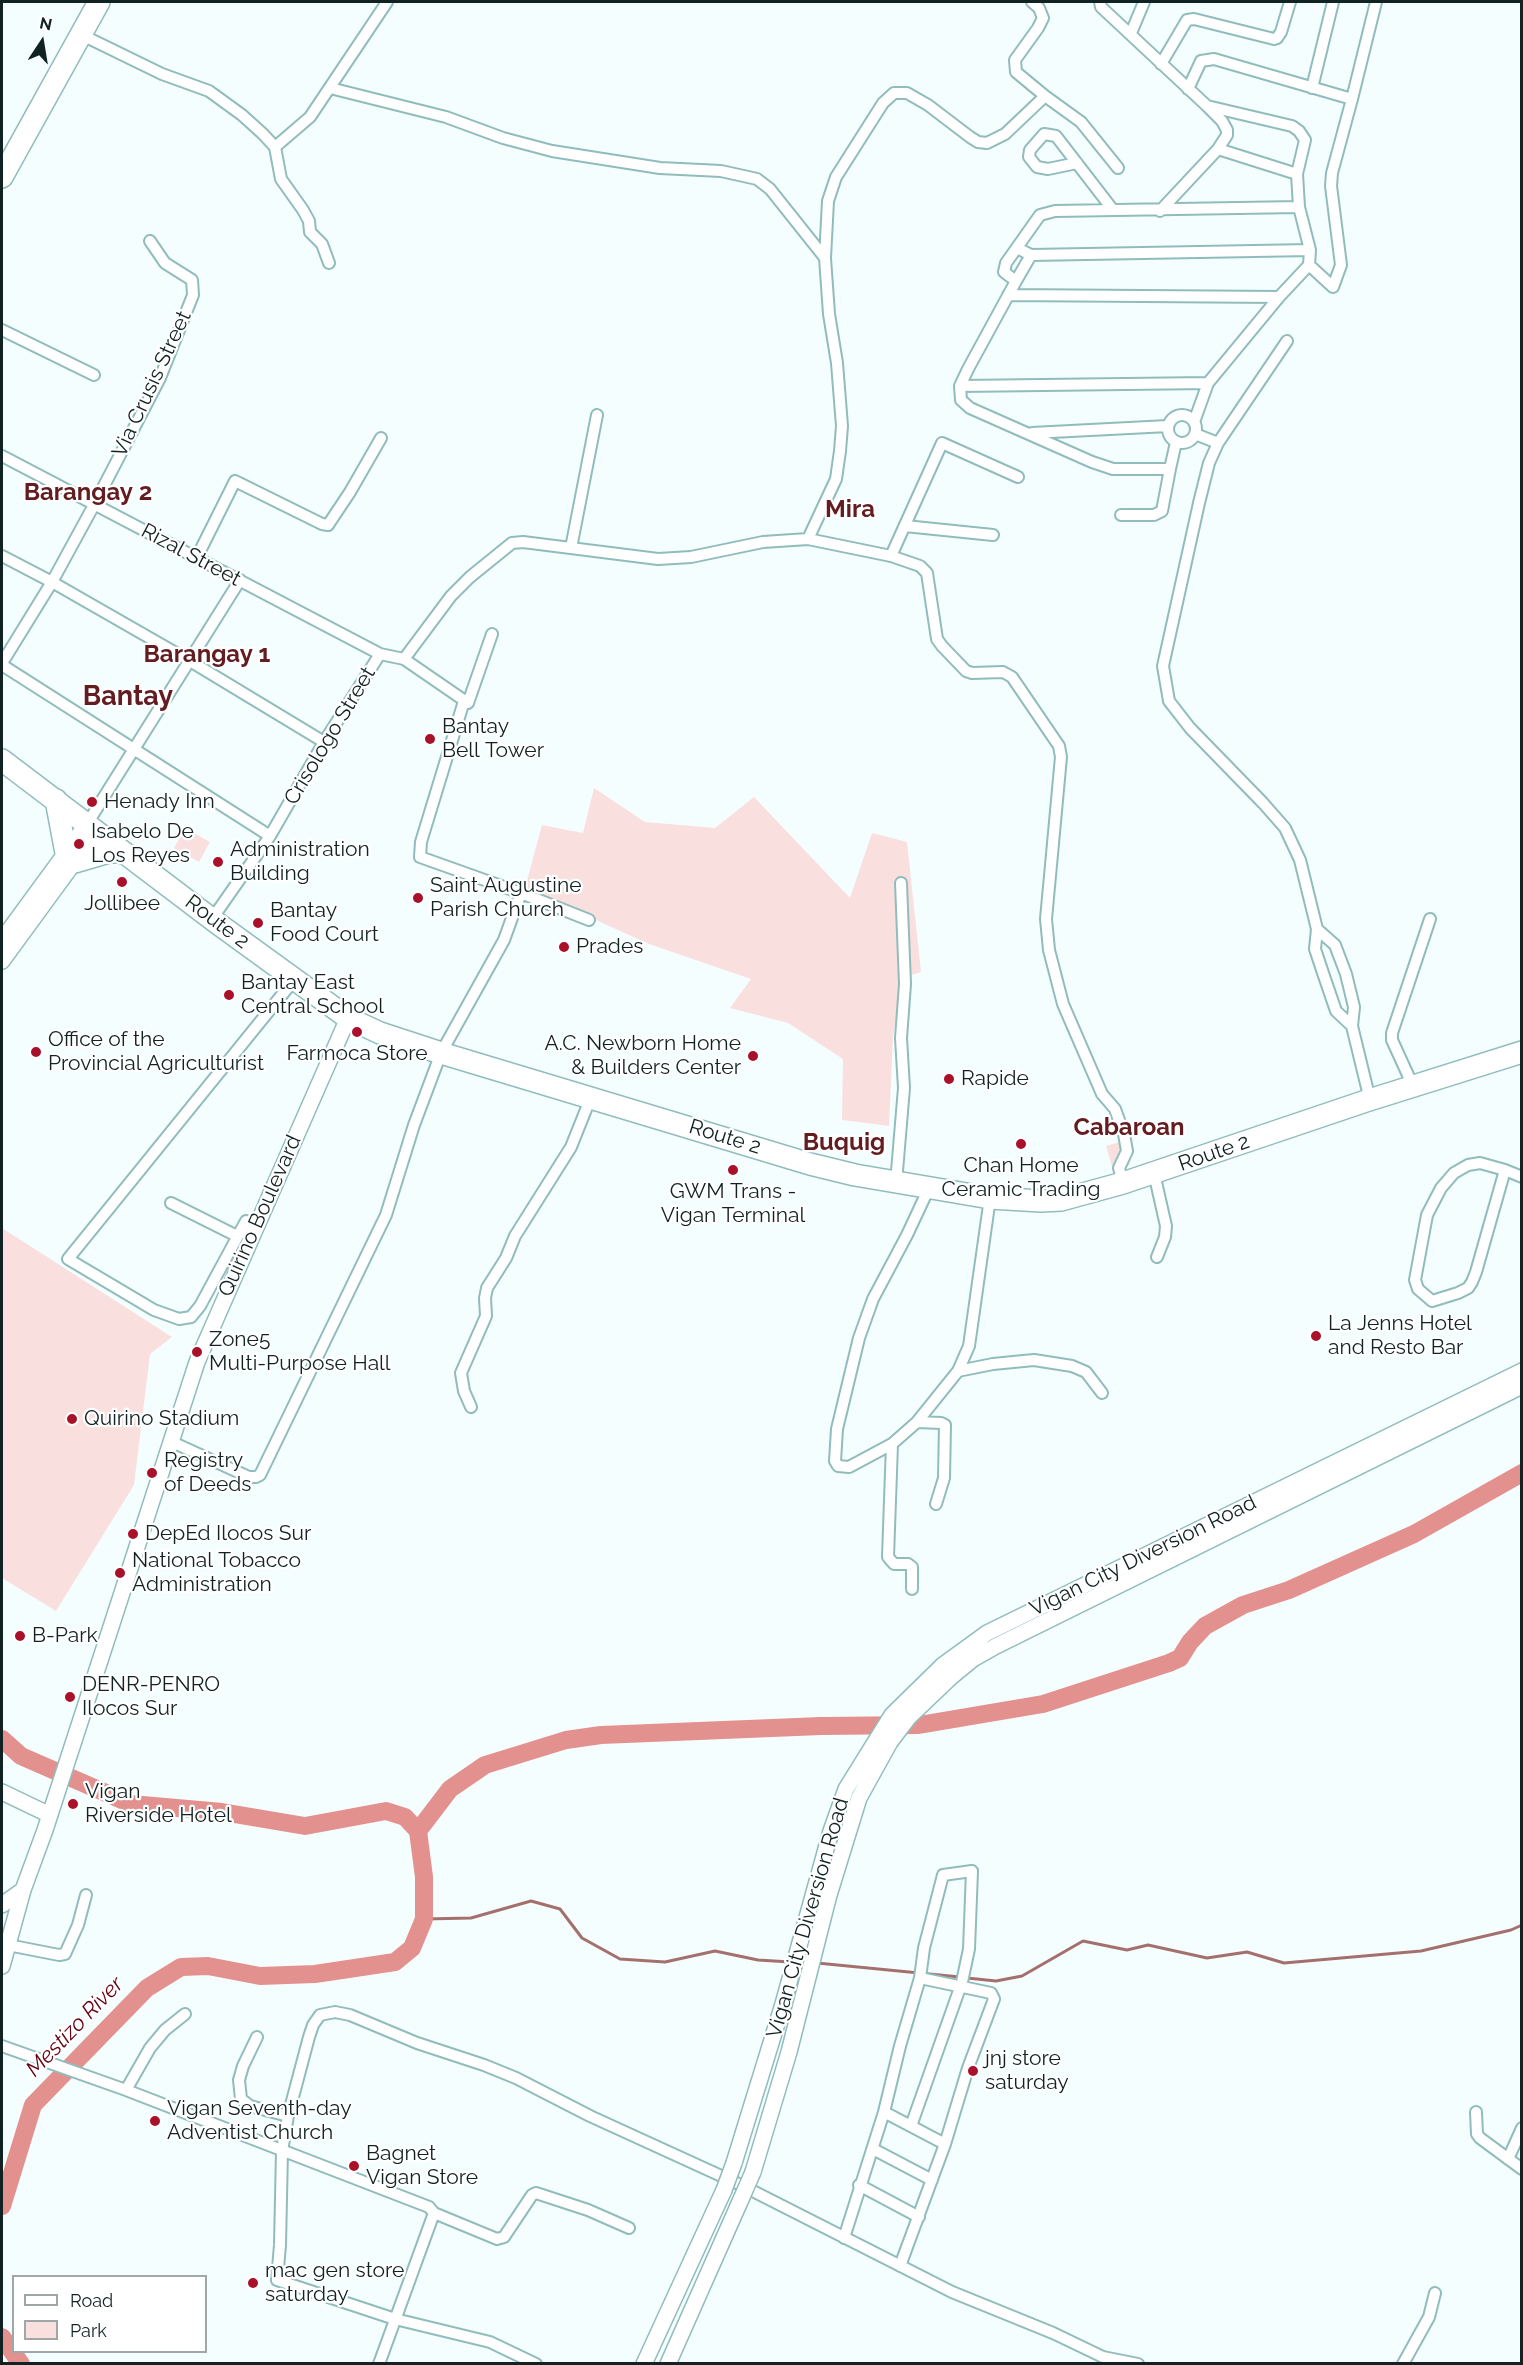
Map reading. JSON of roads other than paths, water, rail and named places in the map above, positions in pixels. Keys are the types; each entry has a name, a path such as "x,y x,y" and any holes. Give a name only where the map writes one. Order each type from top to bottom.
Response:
{"highway":[{"path":"2,177 99,2"},
{"name":"Route 2","path":"2,760 212,919 348,1018 381,1033 441,1053 810,1164 896,1183 990,1198 1061,1200 1123,1183 1521,1052"},
{"path":"56,800 70,858 109,852 120,852 131,857"}],"main road":[{"path":"2,961 25,919 92,827"},
{"path":"2,940 25,919"},
{"name":"Quirino Boulevard","path":"2,1966 23,1890 71,1752 197,1362 348,1018"},
{"name":"Vigan City Diversion Road","path":"644,2364 724,2190 734,2163 831,1831 846,1789 872,1743 892,1715 943,1665 987,1633 1521,1371"},
{"name":"Vigan City Diversion Road","path":"668,2364 753,2172 789,2052 816,1945 859,1798 890,1742 909,1717 973,1659 996,1646 1521,1386"},
{"path":"2,1792 52,1808"},
{"path":"2,1905 23,1890"}],"street":[{"path":"275,147 310,117 387,2"},
{"path":"1032,2 1042,13 1041,22 1014,65 1016,72 1081,122 1118,168"},
{"path":"1100,2 1101,7 1222,121 1227,130 1227,135 1218,149 1160,210"},
{"path":"1131,33 1144,2"},
{"path":"1161,64 1187,20 1194,19 1274,39 1281,32 1290,2"},
{"path":"1312,88 1333,2"},
{"path":"1309,265 1333,287 1341,265 1331,186 1332,173 1376,2"},
{"path":"80,34 162,74 209,91 242,115 275,147 280,179 309,220 310,232 322,244 329,263"},
{"path":"1188,89 1199,65 1209,58 1352,99"},
{"path":"330,88 446,117 503,138 552,151 660,168 721,171 757,179 770,189 825,258"},
{"path":"808,539 836,479 842,426 825,258 828,201 832,187 851,152 889,96 900,92 907,93 928,105 978,142 987,143 1005,134 1045,96"},
{"path":"1195,434 1194,422 1208,383 1279,297 1309,265 1310,250 1299,207 1297,174 1305,140 1299,131 1292,126 1206,106"},
{"path":"1218,149 1297,174"},
{"path":"1077,163 1113,210"},
{"path":"1016,281 1004,272 1006,263 1035,219 1045,212 1299,207"},
{"name":"Via Crusis Street","path":"2,664 52,582 160,378 193,295 192,280 165,263 150,241"},
{"path":"1017,248 1031,255 1310,250"},
{"path":"1031,255 960,386 961,400 964,404 1092,462 1113,469 1170,470"},
{"path":"1008,295 1279,297"},
{"path":"2,330 94,375"},
{"path":"1287,341 1218,443 1209,463 1163,666 1169,701 1190,728 1263,802 1285,828 1300,860 1317,929 1315,949 1336,1011 1352,1026"},
{"path":"960,386 1208,383"},
{"path":"571,548 597,415"},
{"path":"1194,422 1184,415 1177,415 1171,419 1168,426 1170,437 1176,442 1186,442 1195,434"},
{"path":"1029,433 1168,426"},
{"path":"1195,434 1218,443"},
{"path":"197,557 235,481 328,525 381,438"},
{"path":"1121,515 1154,515 1162,511 1176,442"},
{"path":"891,556 942,443 1018,477"},
{"name":"Rizal Street","path":"2,456 380,654"},
{"path":"905,526 993,535"},
{"name":"Crisologo Street","path":"212,919 270,836 324,742 380,654 404,659 451,597 512,543 524,542 658,559 691,556 763,542 808,539 891,556 920,566 927,573 937,639 942,646 966,671 1008,673 1059,746 1061,757 1046,919 1049,950 1063,1004 1074,1031 1101,1094 1115,1109 1124,1134 1127,1151 1119,1168 1123,1183"},
{"path":"2,556 190,661 324,742"},
{"path":"92,827 135,751 240,580"},
{"path":"465,702 470,701 492,634"},
{"path":"404,659 465,702"},
{"path":"2,664 270,836"},
{"path":"465,702 421,842 420,857 589,920"},
{"path":"896,1183 904,1088 901,1038 905,984 901,883"},
{"path":"172,1442 249,1477 256,1478 260,1475 386,1215 414,1125 441,1053 504,940 521,893"},
{"path":"1413,1086 1392,1040 1392,1033 1431,919"},
{"path":"1317,929 1335,945 1346,974 1354,1008 1352,1026 1370,1100"},
{"path":"246,1221 200,1306 191,1317 179,1319 154,1310 68,1259 294,980"},
{"path":"471,1407 464,1391 461,1373 486,1316 487,1288 508,1254 515,1236 571,1148 591,1097"},
{"path":"1505,1170 1472,1282 1468,1288 1432,1301 1418,1289 1415,1280 1427,1215 1441,1188 1454,1173 1468,1164 1480,1163 1505,1170 1521,1177"},
{"path":"1154,1173 1166,1226 1165,1237 1157,1257"},
{"path":"928,1188 907,1235 873,1299 859,1338 837,1429 835,1461 838,1466 849,1467 892,1444 917,1422 958,1371 969,1346 990,1198"},
{"path":"171,1203 237,1236"},
{"path":"958,1371 1003,1362 1034,1360 1072,1366 1086,1372 1102,1393"},
{"path":"917,1422 945,1425 944,1478 936,1504"},
{"path":"892,1444 888,1557 894,1563 908,1564 912,1567 912,1589"},
{"path":"844,2238 884,2112 920,1977 924,1948 943,1875 972,1871 969,1949 961,1984 911,2126"},
{"path":"8,1946 59,1955 65,1954 78,1925 86,1895"},
{"path":"900,2266 945,2144 968,2068 994,1999 992,1993 961,1984 920,1977"},
{"path":"537,2364 490,2342 395,2319 277,2280 282,2151 288,2116 316,2019 320,2015 327,2013 350,2015 417,2043 516,2078 590,2116 741,2185 952,2292 1053,2333 1101,2360 1138,2364"},
{"path":"126,2090 150,2048 165,2030 185,2014"},
{"path":"257,2037 239,2080 241,2099 250,2106 288,2116"},
{"path":"2,2046 126,2090 429,2207 434,2213 500,2240 532,2195 536,2193 599,2214 629,2228"},
{"path":"884,2112 945,2144"},
{"path":"1476,2112 1477,2134 1480,2138 1521,2169"},
{"path":"1508,2158 1521,2128"},
{"path":"873,2150 932,2180"},
{"path":"859,2185 919,2217"},
{"path":"379,2364 434,2213"},
{"path":"1403,2364 1429,2317 1436,2293"}],"waterway":[{"path":"418,1831 450,1789 485,1765 566,1740 601,1735 821,1726 919,1725 1043,1704 1180,1658 1190,1642 1205,1626 1243,1605 1289,1590 1414,1534 1522,1473"},
{"path":"2,1739 21,1756 131,1804 222,1812 305,1826 386,1811 405,1817 418,1831 424,1877 424,1919 412,1948 395,1962 315,1974 260,1976 208,1966 181,1967 147,1988 33,2105 2,2206"},
{"path":"424,1919 471,1918 531,1901 560,1909 582,1938 620,1959 665,1962 715,1951 758,1960 790,1962"},
{"path":"967,1978 996,1981 1022,1976 1083,1941 1127,1950 1148,1945 1207,1958 1247,1952 1284,1963 1421,1951 1511,1930 1522,1925"},
{"path":"817,1963 960,1977"},
{"name":"Mestizo River","path":"2,2337 12,2351"},
{"name":"Mestizo River","path":"13,2353 21,2364"}],"place":[{"name":"Bantay Bell Tower","path":"430,739"},
{"name":"Henady Inn","path":"92,802"},
{"name":"Isabelo De Los Reyes","path":"79,844"},
{"name":"Administration Building","path":"218,862"},
{"name":"Jollibee","path":"122,882"},
{"name":"Saint Augustine Parish Church","path":"418,898"},
{"name":"Bantay Food Court","path":"258,923"},
{"name":"Prades","path":"564,947"},
{"name":"Bantay East Central School","path":"229,995"},
{"name":"Farmoca Store","path":"357,1032"},
{"name":"Office of the Provincial Agriculturist","path":"36,1052"},
{"name":"A.C. Newborn Home & Builders Center","path":"753,1056"},
{"name":"Rapide","path":"949,1079"},
{"name":"Chan Home Ceramic Trading","path":"1021,1144"},
{"name":"GWM Trans - Vigan Terminal","path":"733,1170"},
{"name":"La Jenns Hotel and Resto Bar","path":"1316,1336"},
{"name":"Zone5 Multi-Purpose Hall","path":"197,1352"},
{"name":"Quirino Stadium","path":"72,1419"},
{"name":"Registry of Deeds","path":"152,1473"},
{"name":"DepEd Ilocos Sur","path":"133,1534"},
{"name":"National Tobacco Administration","path":"120,1573"},
{"name":"B-Park","path":"20,1636"},
{"name":"DENR-PENRO Ilocos Sur","path":"70,1697"},
{"name":"Vigan Riverside Hotel","path":"73,1804"},
{"name":"jnj store saturday","path":"973,2071"},
{"name":"Vigan Seventh-day Adventist Church","path":"155,2121"},
{"name":"Bagnet Vigan Store","path":"354,2166"},
{"name":"mac gen store saturday","path":"253,2283"}],"district":[{"name":"Barangay 2","path":"88,493"},
{"name":"Mira","path":"850,510"},
{"name":"Barangay 1","path":"207,655"},
{"name":"Bantay","path":"128,697"},
{"name":"Cabaroan","path":"1129,1128"},
{"name":"Buquig","path":"844,1143"}]}
